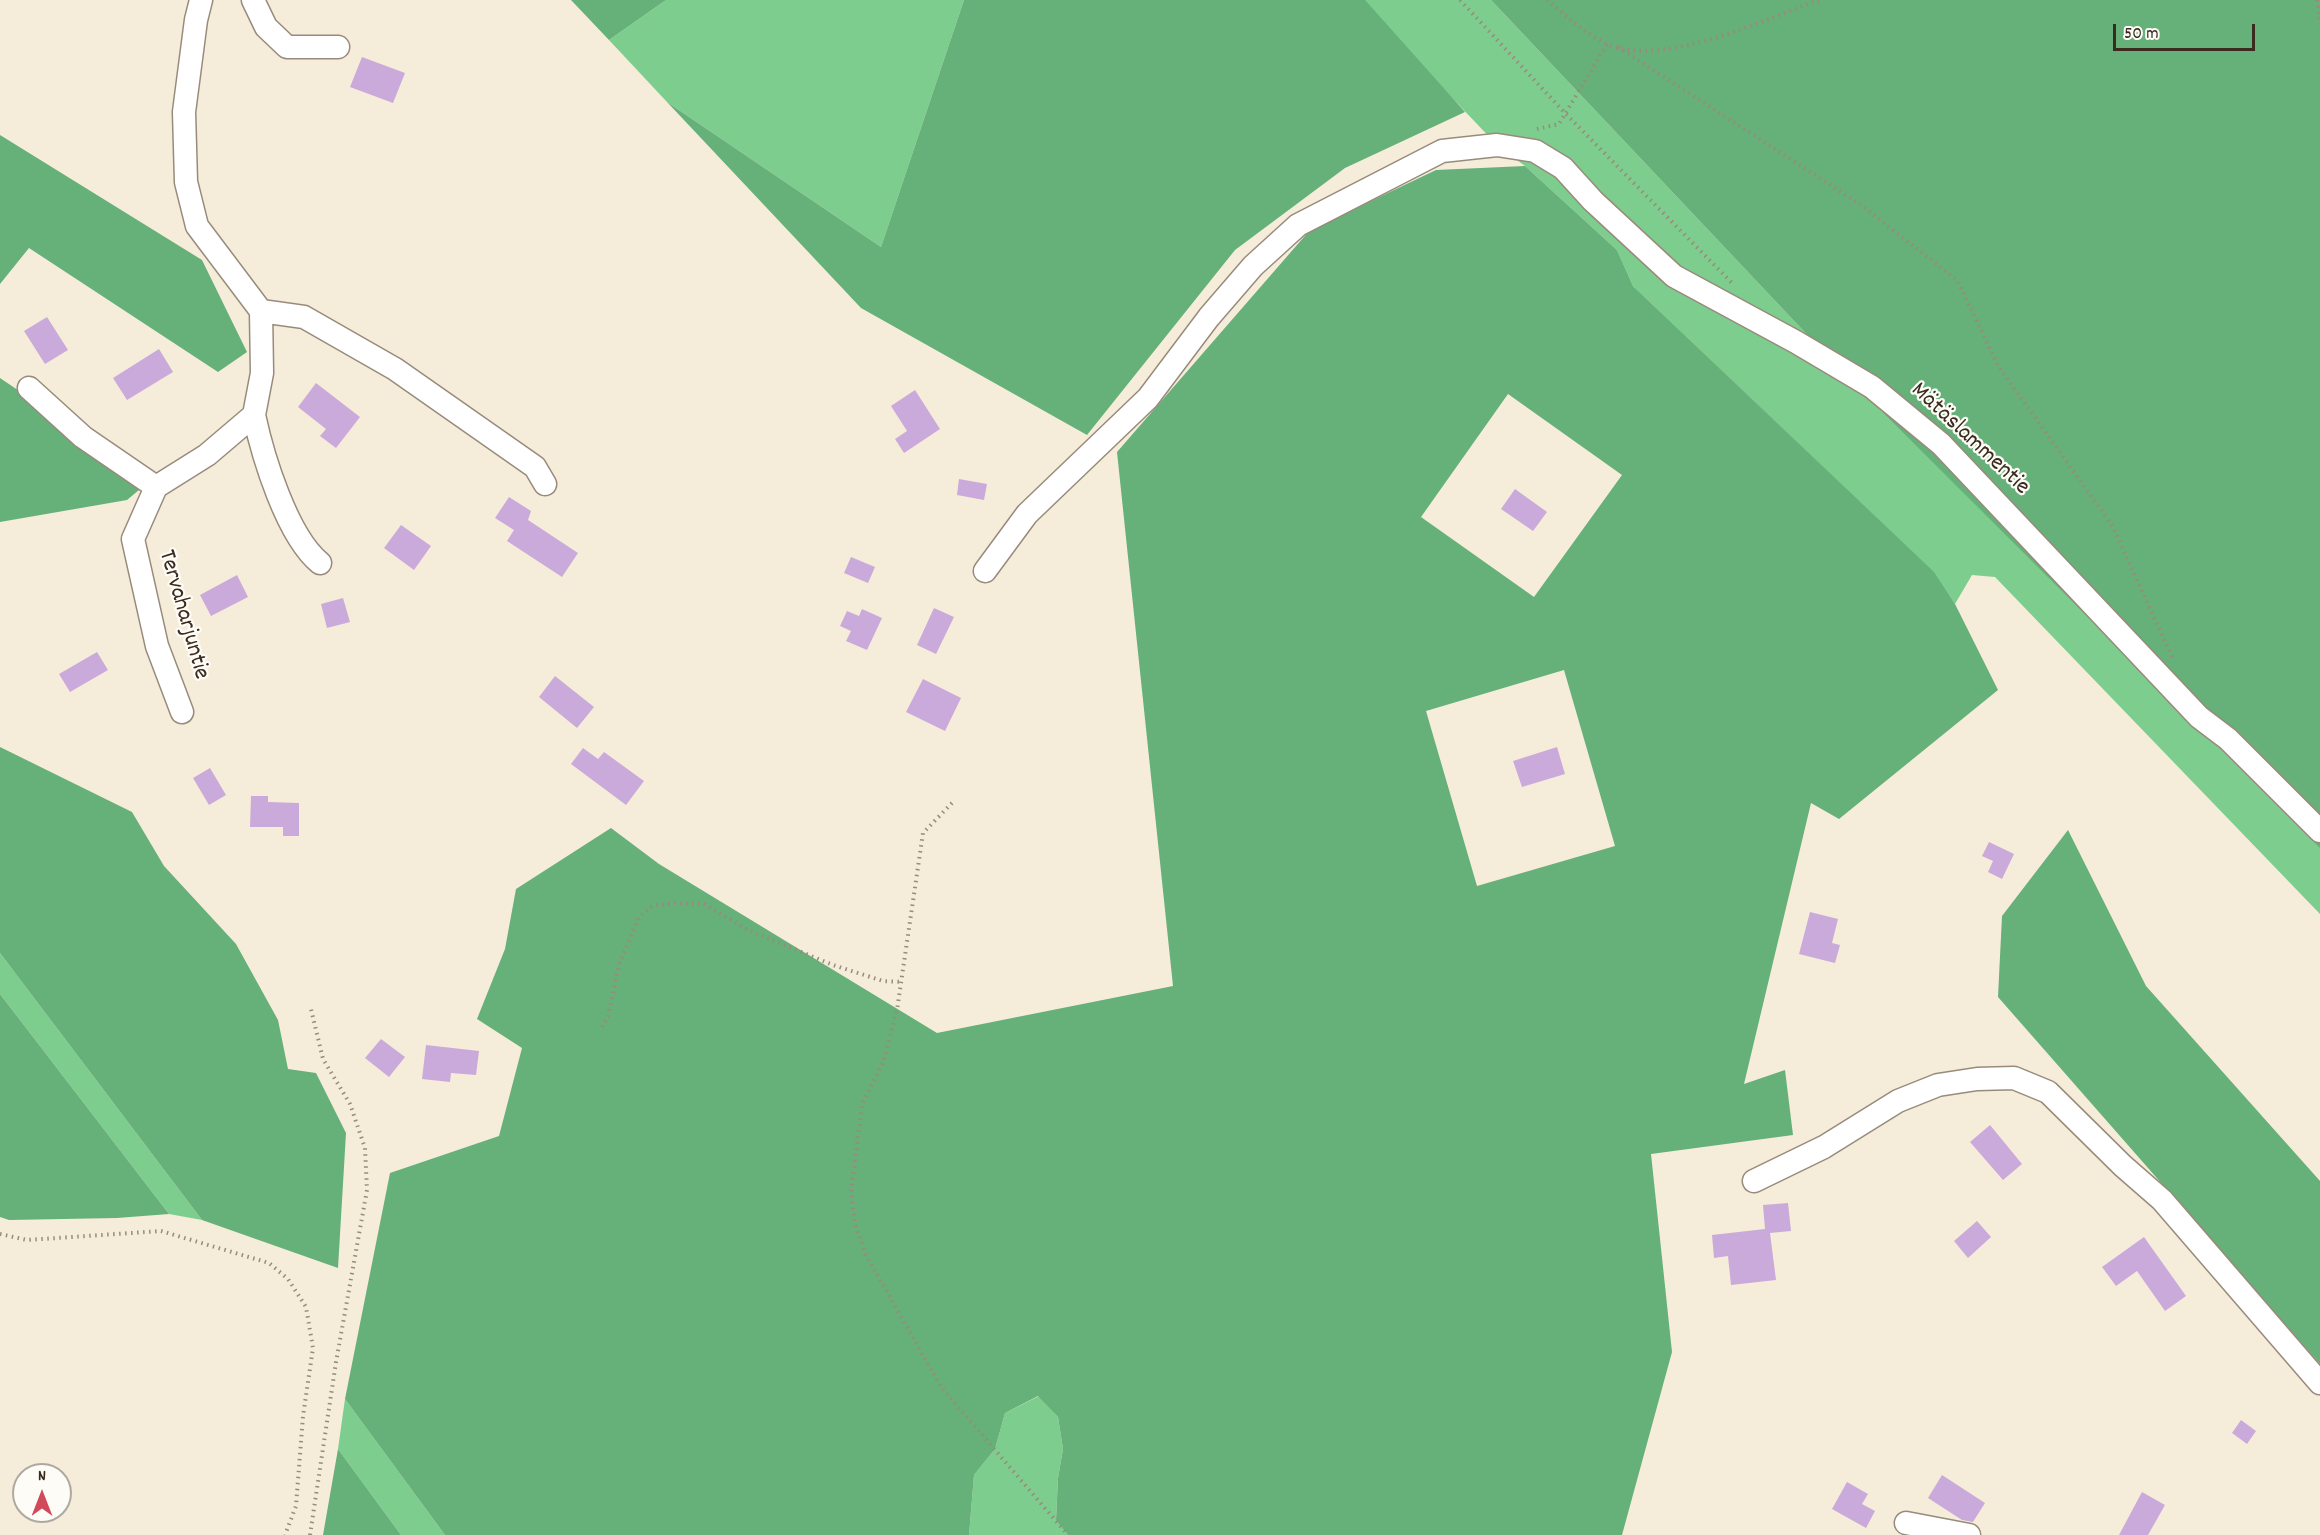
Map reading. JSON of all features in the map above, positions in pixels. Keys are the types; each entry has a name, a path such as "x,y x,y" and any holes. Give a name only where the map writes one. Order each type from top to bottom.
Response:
{"street":[{"path":"201,0 184,112 186,182 197,226 261,311 262,373 254,415 263,455 285,509 307,553 320,563"},
{"path":"253,0 266,27 287,47 338,47"},
{"name":"Mätäslammentie","path":"985,571 1027,514 1148,398 1209,317 1253,266 1298,225 1442,151 1497,145 1534,151 1563,168 1593,201 1674,276 1796,342 1872,387 1941,444 2199,717 2228,739 2320,831"},
{"path":"261,311 304,317 395,369 535,467 545,484"},
{"path":"29,388 83,437 156,487 207,455 254,415"},
{"name":"Tervaharjuntie","path":"156,487 133,539 157,646 183,712"},
{"path":"1754,1181 1824,1147 1898,1101 1938,1086 1977,1079 2014,1078 2048,1092 2123,1166 2162,1200 2320,1383"},
{"path":"1906,1523 1969,1535"}],"path":[{"path":"1460,0 1564,112 1739,290"},
{"path":"1547,0 1607,44 1635,52 1686,46 1819,0"},
{"path":"2317,0 2318,19 2320,19"},
{"path":"1564,112 1607,44"},
{"path":"1618,47 1862,205 1957,280 1999,367 2113,527 2175,664"},
{"path":"952,803 923,833 897,1010 883,1063 862,1104 850,1193 855,1224 866,1255 941,1387 1068,1535"},
{"path":"602,1027 608,1016 616,973 639,917 652,906 704,904 748,930 833,965 883,981 902,982"},
{"path":"310,1535 336,1362 367,1190 365,1148 350,1104 323,1059 311,1009"},
{"path":"0,1233 27,1240 161,1231 269,1263 288,1279 306,1307 312,1348 303,1416 296,1506 285,1535"}],"green space":[{"path":"571,0 666,0 609,40"},
{"path":"666,0 964,0 881,247 667,102 609,40"},
{"path":"964,0 1365,0 1465,112 1345,168 1235,250 1087,435 861,308 667,102 881,247"},
{"path":"1359,0 1491,0 1848,378 2320,846 2320,914 1995,577 1972,575 1955,604 1933,572 1633,286 1617,250 1525,166 1497,145"},
{"path":"1491,0 2320,0 2320,848 1848,378"},
{"path":"0,135 202,260 247,352 218,372 29,248 0,284"},
{"path":"1525,166 1617,250 1633,286 1934,572 1955,604 1998,690 1839,819 1811,803 1744,1084 1785,1070 1793,1135 1651,1154 1672,1352 1622,1535 1068,1535 1056,1520 1058,1478 1063,1449 1058,1417 1038,1396 1005,1413 995,1449 974,1475 969,1535 445,1535 345,1399 390,1173 499,1136 522,1048 477,1019 505,949 516,889 611,828 659,864 937,1033 1173,986 1117,452 1310,230 1436,170","holes":["1508,394 1622,475 1534,597 1421,517","1564,670 1615,846 1477,886 1426,711"]},
{"path":"0,378 151,480 127,500 0,522"},
{"path":"0,747 132,812 164,866 236,944 278,1020 288,1069 316,1073 346,1133 338,1268 202,1220 0,953"},
{"path":"2068,830 2146,986 2320,1181 2320,1364 1998,997 2002,916"},
{"path":"0,953 202,1220 169,1214 0,994"},
{"path":"0,994 169,1214 117,1218 9,1220 0,1217"},
{"path":"1039,1396 1058,1417 1063,1449 1058,1478 1056,1519 1068,1535 969,1535 974,1475 995,1449 1005,1413"},
{"path":"345,1399 445,1535 401,1535 338,1449"},
{"path":"338,1449 401,1535 323,1535"}],"building":[{"path":"362,57 405,73 393,103 350,87"},
{"path":"47,317 68,350 45,364 24,331"},
{"path":"159,349 173,372 127,400 113,378"},
{"path":"316,383 360,417 336,448 320,436 326,429 298,407"},
{"path":"915,390 940,429 904,453 895,439 907,431 891,406"},
{"path":"959,479 987,484 984,500 957,495"},
{"path":"1515,489 1547,512 1533,531 1501,509"},
{"path":"509,497 531,511 528,520 578,553 562,577 507,541 514,530 495,518"},
{"path":"401,525 431,546 414,570 384,548"},
{"path":"851,557 875,567 868,583 844,573"},
{"path":"237,575 248,597 211,616 200,595"},
{"path":"343,598 350,622 327,628 321,604"},
{"path":"934,608 954,617 936,654 917,645"},
{"path":"862,609 882,618 867,650 846,641 851,631 840,626 847,611 859,616"},
{"path":"97,652 108,670 70,692 59,674"},
{"path":"555,676 594,707 577,728 539,697"},
{"path":"923,679 961,698 945,731 906,712"},
{"path":"1557,747 1565,774 1522,787 1513,761"},
{"path":"583,748 598,759 604,752 644,781 626,805 571,764"},
{"path":"210,768 226,795 209,805 193,778"},
{"path":"251,796 268,796 268,802 299,803 299,836 283,836 283,827 250,827"},
{"path":"1989,842 2014,854 2002,879 1988,872 1993,861 1982,856"},
{"path":"1810,912 1838,919 1832,943 1840,945 1835,963 1799,954"},
{"path":"381,1039 405,1057 389,1077 365,1058"},
{"path":"426,1045 479,1051 476,1075 451,1073 450,1082 422,1079"},
{"path":"1990,1125 2022,1164 2003,1180 1970,1142"},
{"path":"1788,1203 1791,1231 1770,1233 1776,1280 1731,1285 1728,1256 1714,1258 1712,1235 1765,1229 1763,1205"},
{"path":"1977,1221 1991,1237 1968,1258 1954,1241"},
{"path":"2144,1237 2186,1296 2165,1311 2137,1271 2116,1286 2102,1267"},
{"path":"2241,1420 2256,1431 2247,1444 2232,1433"},
{"path":"1942,1475 1985,1503 1973,1522 1962,1520 1928,1498"},
{"path":"1847,1482 1868,1494 1862,1504 1875,1511 1866,1528 1832,1509"},
{"path":"2142,1492 2165,1505 2148,1535 2119,1535"}]}
